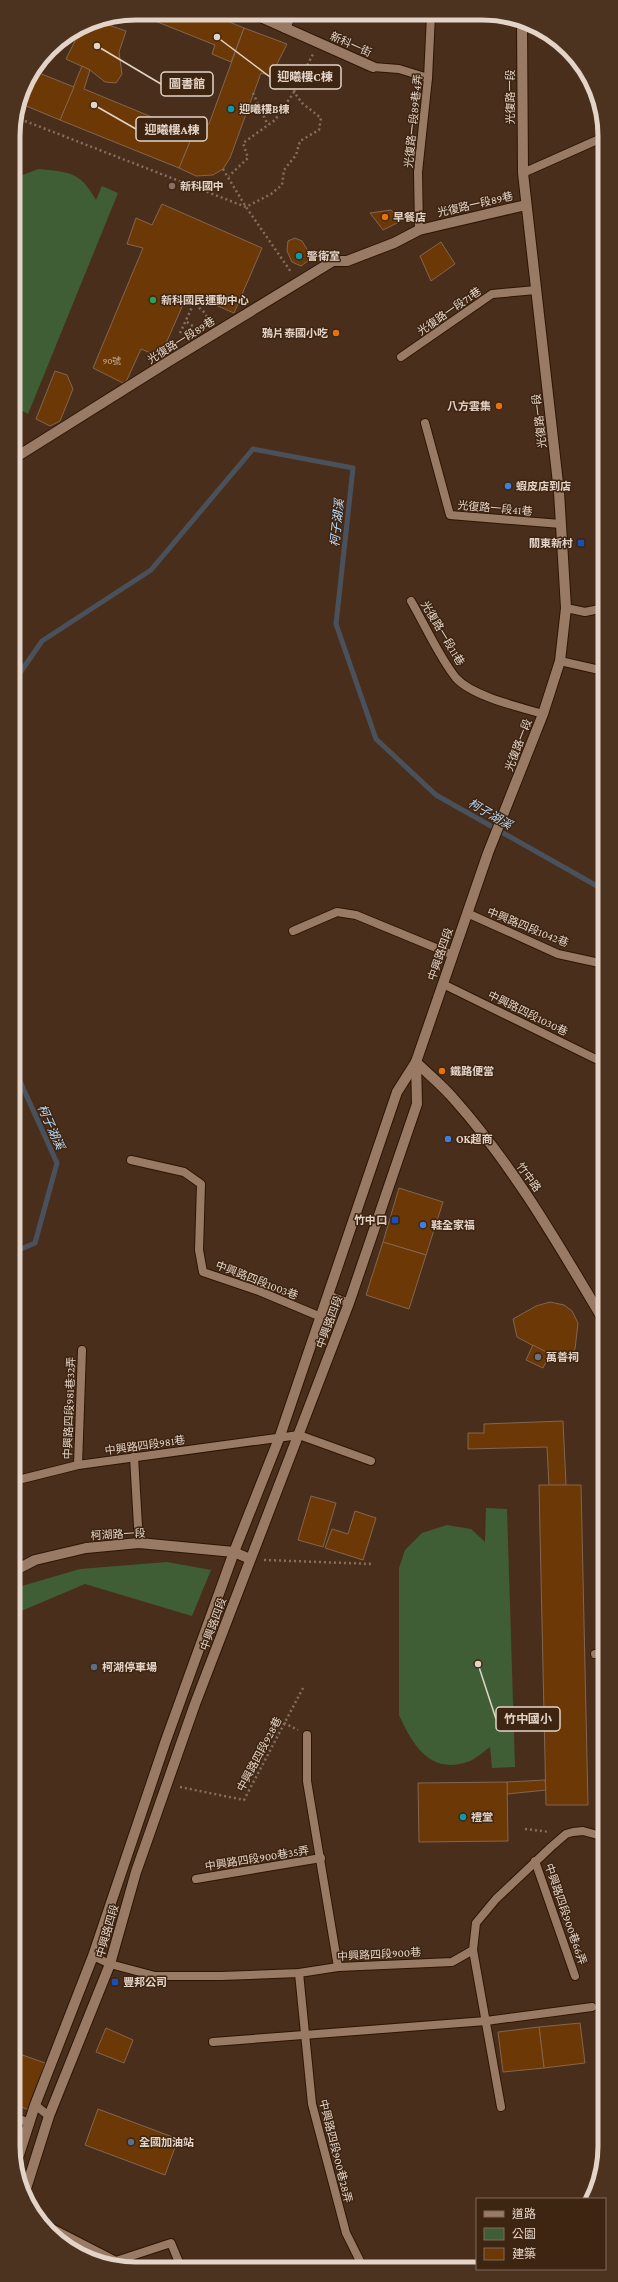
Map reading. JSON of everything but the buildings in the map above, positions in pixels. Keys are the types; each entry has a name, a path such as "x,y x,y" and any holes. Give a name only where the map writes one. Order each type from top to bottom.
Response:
{"main road":[{"name":"新科一街","path":"267,20 373,67"},
{"path":"285,28 288,20"},
{"name":"光復路一段","path":"488,854 543,714 560,661 566,608 559,492 523,173 522,27"},
{"name":"光復路一段89巷","path":"20,455 333,261 347,261 394,243 419,230 526,205"},
{"name":"中興路四段","path":"20,2151 35,2105 93,1956 122,1866 234,1552 280,1436 397,1092 416,1062 488,854"},
{"name":"中興路四段","path":"27,2185 50,2116 110,1964 136,1872 167,1784 250,1559 349,1302 417,1104 416,1062"},
{"name":"竹中路","path":"416,1062 452,1097 492,1146 535,1206 598,1311"},
{"name":"柯湖路一段","path":"20,1568 35,1560 86,1548 139,1543 234,1552 250,1559"}],"lane":[{"name":"光復路一段89巷4弄","path":"419,230 418,172 428,78 431,20"},
{"path":"373,67 399,69 428,78"},
{"path":"523,173 598,140"},
{"name":"光復路一段71巷","path":"401,357 492,294 536,290"},
{"name":"光復路一段41巷","path":"425,423 450,515 561,524"},
{"name":"光復路一段11巷","path":"411,601 457,678 478,692 499,701 543,714"},
{"path":"566,608 585,612 598,609"},
{"path":"560,661 598,670"},
{"path":"293,932 337,912 356,915 453,955"},
{"name":"中興路四段1042巷","path":"467,913 558,954 598,963"},
{"name":"中興路四段1030巷","path":"443,984 598,1060"},
{"name":"中興路四段1003巷","path":"131,1160 184,1172 200,1184 199,1250 203,1272 259,1290 321,1317"},
{"path":"328,1295 349,1302"},
{"name":"中興路四段981巷32弄","path":"78,1465 82,1350"},
{"path":"299,1435 371,1461"},
{"name":"中興路四段981巷","path":"20,1480 78,1465 280,1436 299,1435"},
{"path":"134,1457 139,1543"},
{"name":"中興路四段900巷35弄","path":"307,1734 307,1781 338,1967"},
{"path":"501,2107 474,1950 476,1923 496,1898 566,1834 583,1831 598,1835"},
{"name":"中興路四段900巷35弄","path":"196,1879 321,1858"},
{"name":"中興路四段900巷66弄","path":"535,1861 575,1976"},
{"path":"122,1866 136,1872"},
{"name":"中興路四段900巷","path":"93,1956 110,1964 155,1976 221,1976 299,1972 338,1967 452,1962 474,1950"},
{"name":"中興路四段900巷28弄","path":"299,1972 312,2104 346,2233 360,2262"},
{"path":"213,2042 486,2021 592,2007"},
{"path":"35,2105 50,2116"},
{"path":"20,2119 30,2123"},
{"path":"56,2230 116,2260 170,2244 179,2262"}],"path":[{"path":"228,176 248,158 243,143 275,120 294,92 312,58 317,43"},
{"path":"25,121 246,206 271,194 282,186 284,170 296,155 300,141 319,130 321,118 302,103 294,92"},
{"path":"253,93 268,125"},
{"path":"223,169 298,283"},
{"path":"180,333 187,322 194,304 206,313"},
{"path":"187,322 196,329"},
{"path":"250,1559 373,1564"},
{"name":"中興路四段928巷","path":"167,1784 244,1800 303,1688"},
{"path":"525,1830 566,1834"}],"green space":[{"path":"38,169 65,172 79,178 90,190 96,200 102,186 118,193 28,414 20,410 20,176"},
{"path":"486,1508 507,1509 515,1767 492,1768 490,1747 473,1760 456,1765 434,1761 417,1747 399,1715 399,1568 405,1550 422,1533 447,1525 471,1529 485,1542"},
{"path":"167,1562 211,1570 192,1616 85,1584 20,1611 20,1588 22,1586 80,1569"}],"waterway":[{"name":"柯子湖溪","path":"20,673 42,641 151,570 253,449 353,468 336,624 376,739 436,795 598,887"},
{"name":"柯子湖溪","path":"20,1081 57,1163 35,1243 20,1249"}],"place":[{"name":"迎曦樓C棟","path":"217,37"},
{"name":"圖書館","path":"97,46"},
{"name":"迎曦樓A棟","path":"94,105"},
{"name":"迎曦樓B棟","path":"231,109"},
{"name":"新科國中","path":"172,186"},
{"name":"早餐店","path":"385,217"},
{"name":"警衛室","path":"299,256"},
{"name":"新科國民運動中心","path":"153,300"},
{"name":"鴉片泰國小吃","path":"336,333"},
{"name":"八方雲集","path":"499,406"},
{"name":"蝦皮店到店","path":"508,486"},
{"name":"關東新村","path":"581,543"},
{"name":"鐵路便當","path":"442,1071"},
{"name":"OK超商","path":"448,1139"},
{"name":"竹中口","path":"395,1220"},
{"name":"鞋全家福","path":"423,1225"},
{"name":"萬善祠","path":"538,1357"},
{"name":"竹中國小","path":"478,1664"},
{"name":"柯湖停車場","path":"94,1667"},
{"name":"禮堂","path":"463,1817"},
{"name":"豐邦公司","path":"115,1982"},
{"name":"全國加油站","path":"131,2142"}]}
